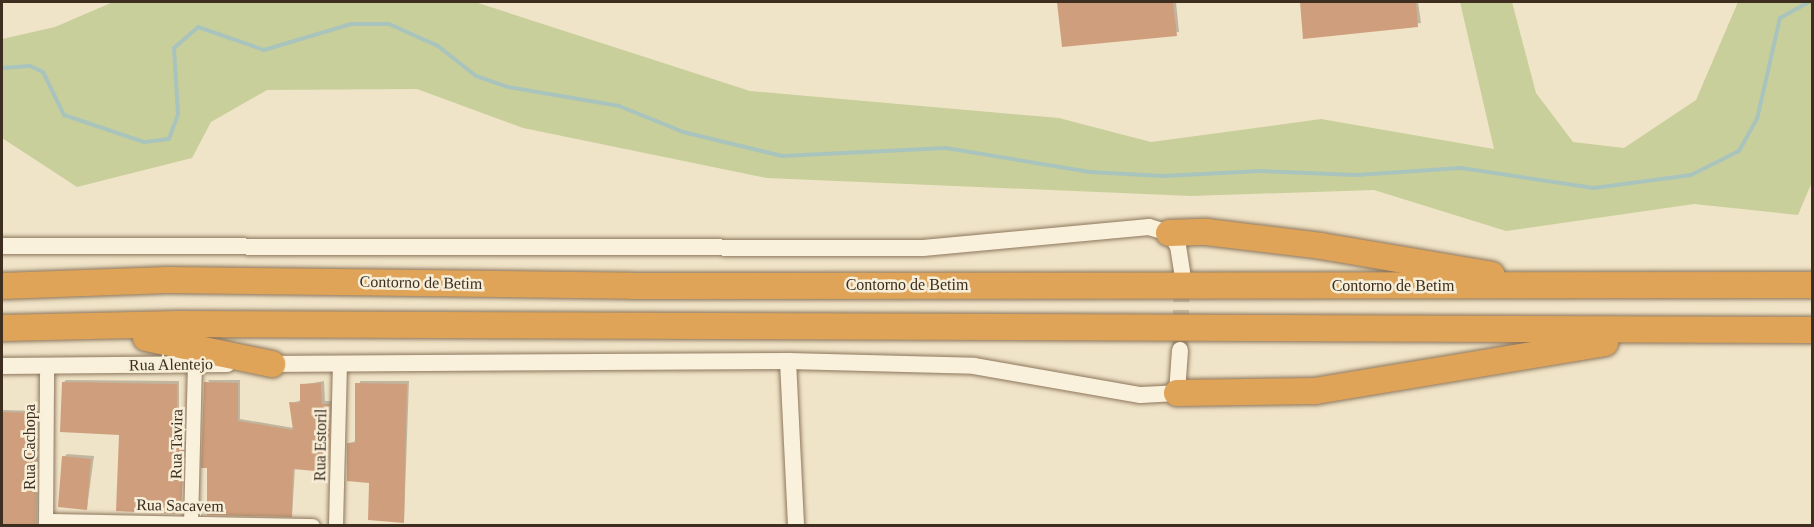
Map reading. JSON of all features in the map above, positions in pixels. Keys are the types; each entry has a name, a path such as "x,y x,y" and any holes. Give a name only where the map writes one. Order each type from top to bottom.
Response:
{"highway":[{"path":"1169,233 1206,232 1321,246 1558,286"},
{"name":"Contorno de Betim","path":"2,286 156,280 1812,285"},
{"path":"2,328 191,324 1812,330"},
{"path":"1177,393 1315,391 1675,331"},
{"path":"2,340 165,339 272,364"}],"street":[{"path":"2,246 923,248 1149,227 1169,233 1178,246 1182,273"},
{"path":"1177,393 1180,350"},
{"path":"788,361 796,525"},
{"name":"Rua Alentejo","path":"2,366 47,368 195,363 340,365 788,361 974,366 1141,395 1177,393"},
{"name":"Rua Tavira","path":"191,524 195,363"},
{"name":"Rua Estoril","path":"336,525 340,365"},
{"name":"Rua Cachopa","path":"46,523 47,368"},
{"name":"Rua Sacavem","path":"46,523 313,525"}],"green space":[{"path":"113,2 475,2 750,91 1059,118 1151,142 1321,119 1494,149 1460,2 1512,2 1536,93 1573,142 1624,148 1696,100 1738,2 1812,2 1812,182 1798,215 1694,204 1506,231 1374,190 1191,196 767,178 523,128 417,89 267,90 211,122 192,158 77,187 2,138 2,39 55,27"}],"building":[{"path":"1057,2 1173,2 1177,36 1062,47"},
{"path":"1300,2 1416,2 1418,27 1303,39"},
{"path":"62,382 177,384 177,444 184,444 181,514 116,511 119,435 60,432"},
{"path":"204,382 238,383 238,421 293,430 289,402 300,403 300,384 321,383 322,404 330,404 329,460 326,472 293,469 292,517 207,515 207,468 201,468"},
{"path":"355,383 407,384 404,523 368,520 369,483 347,481 347,443 355,443"},
{"path":"2,412 37,413 35,525 2,525"},
{"path":"62,456 91,459 87,510 58,507"}],"waterway":[{"path":"2,68 30,66 43,72 64,115 144,142 169,139 178,114 174,48 198,27 264,50 351,24 389,24 438,46 476,76 508,87 619,106 683,132 782,156 946,148 1090,172 1163,176 1261,171 1356,175 1461,168 1594,188 1691,175 1739,151 1757,119 1780,18 1809,2"}],"tunnel":[{"path":"1180,350 1182,276"}]}
